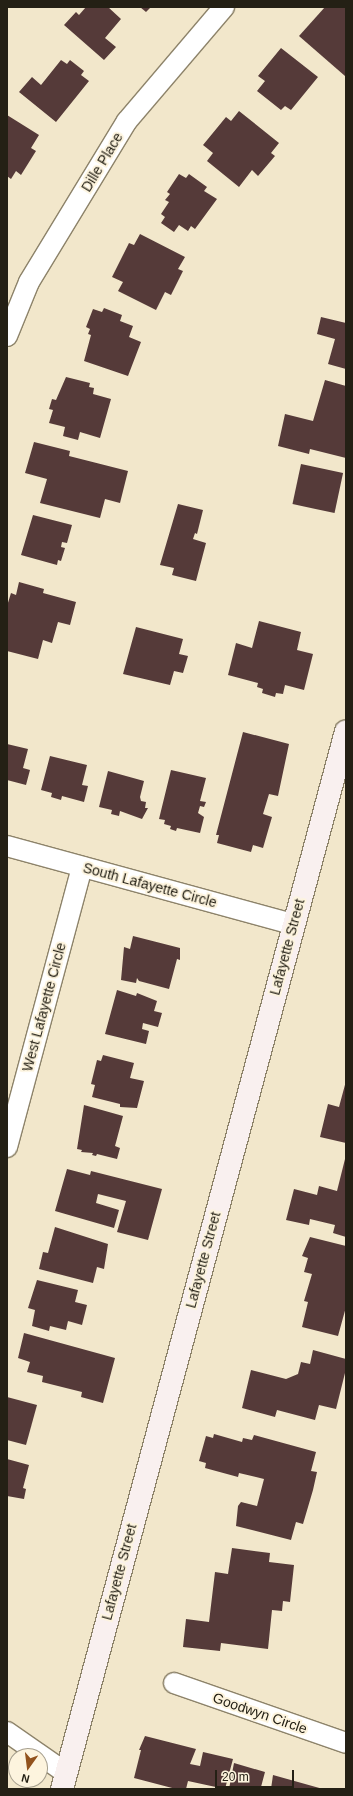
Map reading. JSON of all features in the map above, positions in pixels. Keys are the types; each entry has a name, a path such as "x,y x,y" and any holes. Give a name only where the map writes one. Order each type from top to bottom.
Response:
{"street":[{"name":"Dille Place","path":"7,336 29,282 127,121 224,7"},
{"name":"Lafayette Street","path":"64,1781 346,731"},
{"name":"South Lafayette Circle","path":"7,846 293,924"},
{"name":"West Lafayette Circle","path":"7,1147 82,867"},
{"name":"Goodwyn Circle","path":"174,1683 346,1743"},
{"path":"7,1732 64,1781"}],"building":[{"path":"86,7 108,7 121,19 105,38 116,47 104,60 64,25 76,12 79,15"},
{"path":"140,7 151,7 146,12"},
{"path":"325,7 346,7 345,76 299,36"},
{"path":"281,48 318,77 291,110 285,106 281,110 257,91 265,81 258,76"},
{"path":"61,60 67,64 70,60 84,71 81,75 89,81 56,122 19,92 32,77 41,85"},
{"path":"239,111 279,143 271,153 275,156 258,176 252,170 239,187 207,161 213,153 203,145 226,117 231,121"},
{"path":"7,115 39,135 31,148 36,151 21,175 16,171 11,179 7,176"},
{"path":"179,174 186,178 189,174 207,187 204,191 217,199 195,229 191,226 188,231 179,225 174,232 161,223 165,217 161,214 169,202 165,200 170,194 167,192"},
{"path":"140,234 185,257 178,269 183,271 171,295 165,292 156,310 118,291 123,282 112,277 129,243 134,245"},
{"path":"104,308 122,315 120,321 133,326 129,337 141,342 128,376 84,361 91,335 88,334 90,329 86,327 93,309 102,312"},
{"path":"321,317 346,323 346,369 328,364 335,339 317,334"},
{"path":"66,377 90,383 89,387 94,388 93,394 111,399 100,438 80,432 78,440 63,436 65,427 49,423 53,410 49,409 52,399 56,400"},
{"path":"325,380 346,386 346,458 310,449 309,454 278,446 285,414 313,421"},
{"path":"34,442 70,451 69,456 128,471 120,503 105,499 100,518 40,503 47,479 25,473"},
{"path":"301,464 343,473 335,513 292,504"},
{"path":"178,504 203,510 197,534 195,533 193,539 206,543 196,581 172,575 174,568 160,565"},
{"path":"33,515 72,525 67,543 62,542 61,547 65,548 61,561 58,560 57,565 21,555"},
{"path":"19,582 44,589 43,593 76,602 70,625 58,622 52,643 43,640 38,659 7,651 7,606 11,593 16,595"},
{"path":"259,621 301,632 297,650 313,654 304,690 285,685 283,694 276,693 275,697 262,693 263,689 257,687 258,683 228,675 236,643 252,648"},
{"path":"136,627 183,639 179,654 188,656 183,673 174,671 170,685 123,674"},
{"path":"243,732 289,744 278,796 269,794 263,814 272,817 263,848 253,845 251,852 217,843 219,835 216,835"},
{"path":"7,744 28,749 23,768 30,770 26,785 7,780"},
{"path":"50,756 87,765 82,785 88,786 84,802 62,796 61,800 51,797 52,793 41,790"},
{"path":"171,770 206,778 200,801 206,802 204,807 200,806 198,813 204,817 200,833 177,828 176,831 170,829 171,826 164,824 165,820 159,819"},
{"path":"108,771 144,781 140,797 141,801 146,802 145,808 148,808 142,819 120,811 119,816 111,814 112,810 99,807"},
{"path":"133,936 180,948 180,960 177,959 169,989 139,981 137,978 136,983 121,980 124,947 130,949"},
{"path":"117,990 136,996 137,993 157,1001 154,1011 162,1013 158,1027 143,1023 142,1029 149,1031 146,1044 105,1034"},
{"path":"103,1055 134,1063 130,1078 144,1081 137,1108 120,1107 120,1104 92,1097 95,1085 91,1084 97,1060 101,1061"},
{"path":"346,1081 346,1143 320,1137 328,1104 339,1107"},
{"path":"84,1105 123,1116 115,1146 120,1148 117,1159 97,1154 96,1156 92,1155 93,1153 81,1152 82,1150 77,1149"},
{"path":"345,1159 346,1237 333,1233 335,1225 310,1219 309,1225 286,1220 294,1189 317,1195 319,1186 337,1191"},
{"path":"67,1169 90,1175 91,1171 162,1189 148,1240 117,1232 126,1201 98,1194 96,1203 119,1210 114,1228 55,1211"},
{"path":"55,1227 108,1244 104,1269 97,1267 93,1283 39,1269 43,1252 48,1253"},
{"path":"310,1237 346,1246 346,1307 338,1336 302,1327 308,1302 304,1301 312,1274 304,1272 308,1258 302,1256"},
{"path":"37,1280 78,1290 75,1302 87,1305 82,1325 68,1321 66,1330 50,1326 49,1331 32,1326 35,1310 28,1308"},
{"path":"24,1333 115,1358 103,1403 81,1397 82,1392 42,1382 43,1376 27,1372 30,1362 18,1358"},
{"path":"313,1350 346,1359 346,1369 336,1409 319,1405 315,1420 277,1410 275,1417 242,1408 251,1370 286,1379 298,1374 301,1362 310,1364"},
{"path":"7,1397 37,1405 26,1445 7,1440"},
{"path":"214,1434 242,1442 243,1438 252,1440 254,1435 316,1452 311,1471 317,1472 313,1490 303,1524 296,1522 291,1540 236,1526 238,1506 241,1502 257,1506 264,1479 239,1473 238,1477 205,1468 206,1463 199,1461 206,1436 213,1438"},
{"path":"7,1459 29,1465 23,1488 26,1489 24,1499 7,1496"},
{"path":"232,1548 270,1553 269,1562 294,1565 290,1602 283,1601 282,1611 272,1610 268,1649 221,1643 220,1651 183,1647 186,1619 209,1622 215,1572 228,1574"},
{"path":"145,1736 196,1749 190,1764 200,1766 203,1752 233,1759 225,1789 188,1781 186,1789 176,1789 134,1778 141,1750 139,1750"},
{"path":"234,1763 265,1772 261,1787 267,1789 229,1789"},
{"path":"273,1775 323,1789 271,1789"}]}
